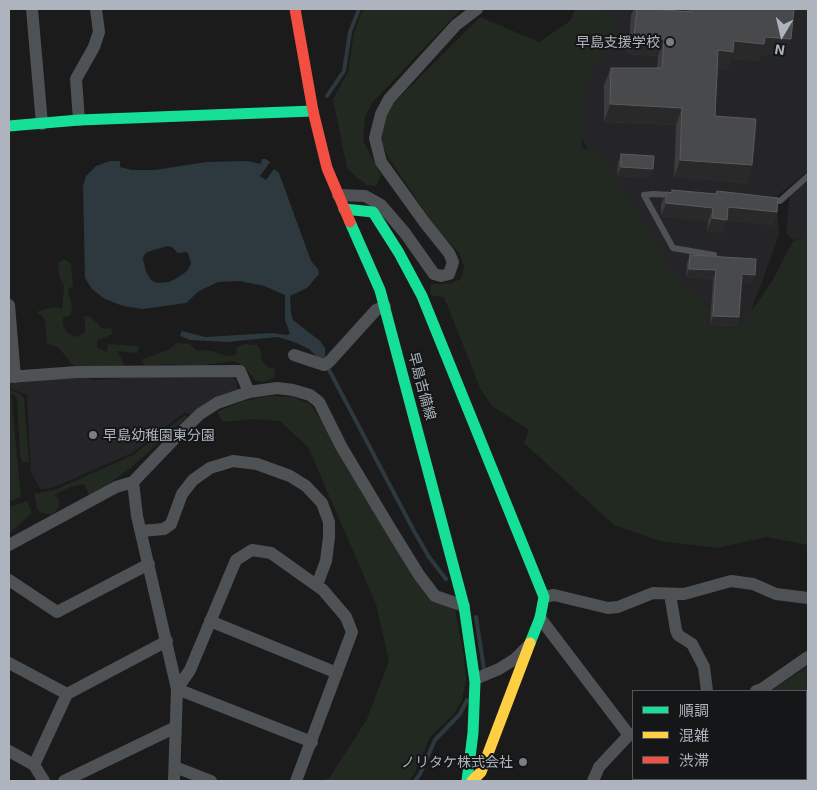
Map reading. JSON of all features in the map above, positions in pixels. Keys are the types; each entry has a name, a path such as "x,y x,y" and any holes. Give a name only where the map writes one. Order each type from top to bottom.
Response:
{"street":[{"path":"32,9 42,124"},
{"path":"79,120 76,79 94,47 98,32 96,9"},
{"name":"早島吉備線","path":"295,9 313,111 327,168 380,290 464,606 475,679 473,733 467,781"},
{"path":"338,195 365,196 381,205 405,233 434,274 441,276 449,274 453,262 449,254 424,223 382,162 375,138 380,114 389,99 456,26 477,9"},
{"path":"9,126 79,120 313,111"},
{"path":"344,209 373,212 400,253 422,296 544,597 540,618 479,778"},
{"path":"9,305 12,377 77,372 240,371 249,392"},
{"path":"294,355 327,363 376,310 385,306"},
{"path":"9,545 116,487 133,482 200,414 217,403 249,392 277,388 293,390 310,395 319,402 341,446 419,575 435,596 464,606"},
{"path":"141,531 164,529 171,524 182,494 193,480 210,468 233,461 257,464 290,476 306,486 322,503 329,522 329,536 326,562 317,585"},
{"path":"133,482 137,516 177,689 174,781"},
{"path":"177,689 190,670 236,560 252,550 271,553 317,585 346,617 352,632 296,781"},
{"path":"9,580 57,612 149,564"},
{"path":"544,597 554,595 608,608 618,607 653,593 684,594 731,581 753,584 776,594 808,598"},
{"path":"670,594 676,630 678,635 692,644 704,667 707,690"},
{"path":"540,618 631,735 599,767 593,781"},
{"path":"210,622 337,673"},
{"path":"34,765 66,694 167,641"},
{"path":"475,679 499,669 515,659 529,646"},
{"path":"759,690 808,657"},
{"path":"9,663 66,694"},
{"path":"177,689 312,742"},
{"path":"64,781 176,727"},
{"path":"9,751 34,765 44,781"},
{"path":"175,767 211,781"}],"lane":[{"path":"760,200 780,201 808,176"},
{"path":"682,195 644,195 673,248 714,255"}],"shaded area":[{"path":"363,9 461,9 372,103 365,117 363,141 381,175 376,186 367,185 347,168 333,99 348,72 354,32"},
{"path":"575,9 611,9 608,10 607,15 617,26 616,38 611,48 587,75 582,94 582,147 589,151 597,150 680,284 700,297 707,308 708,327 740,328 772,281 793,241 808,236 808,545 766,537 717,548 660,541 614,525 524,443 529,430 492,406 480,388 444,297 430,295 431,284 451,283 459,280 462,277 464,267 460,254 438,231 388,157 382,144 381,133 384,120 392,105 480,17 539,42 570,21"},
{"path":"606,9 808,9 808,171 777,196 779,235 742,336 705,334 616,215 575,122 586,68"},
{"path":"262,159 270,162 260,176 266,180 274,169 279,173 311,261 318,269 319,274 307,288 290,296 291,314 293,320 320,341 325,348 325,358 320,360 309,349 278,337 227,342 190,340 180,336 182,331 205,337 272,333 290,334 285,320 285,295 264,286 240,281 218,282 199,291 186,303 143,309 123,306 105,299 92,289 85,278 83,186 86,176 96,166 110,161 120,161 120,167 132,170 155,170 206,162 247,161 261,164","holes":["167,246 172,247 178,253 187,252 191,264 187,271 169,282 157,283 151,280 146,272 144,255 147,252"]},
{"path":"808,180 808,234 806,237 793,240 786,233 789,202 791,195"},
{"path":"65,259 71,264 73,285 68,290 72,305 71,315 63,318 63,325 67,332 74,337 81,335 85,332 83,317 90,316 103,329 111,328 113,334 97,341 97,347 106,352 107,344 139,346 137,353 117,351 124,364 117,369 79,369 71,363 58,347 47,344 45,321 36,312 53,307 62,309 64,286 59,275 58,263"},
{"path":"177,343 190,344 196,350 213,351 226,356 236,355 237,347 244,344 257,345 260,349 262,361 268,367 276,369 274,378 263,382 255,380 244,366 234,361 197,366 167,364 145,366 141,360 168,350"},
{"path":"78,376 96,380 133,377 231,377 237,381 237,390 212,399 190,415 185,412 132,453 55,487 41,490 31,473 27,395 9,388 9,383"},
{"path":"9,389 24,398 29,462 23,463 20,456 17,397 11,394 21,497 9,502"},
{"path":"268,396 293,397 310,404 325,425 415,580 433,601 455,608 464,656 466,679 462,700 453,715 430,737 415,772 409,781 323,781 330,777 367,719 389,661 376,604 308,447 280,421 253,419 223,422 217,412 243,401"},
{"path":"185,415 187,417 131,468 111,482 89,495 84,484 70,487 54,495 59,500 59,508 51,515 41,513 37,509 34,494 57,489 133,455"},
{"path":"27,501 32,513 9,534 9,507"},
{"path":"808,666 808,781 758,781 807,780 807,690 772,690"}],"building":[{"path":"637,9 691,12 691,9 794,9 791,39 765,37 764,44 734,41 733,52 718,50 715,116 756,119 752,165 680,160 682,108 610,104 611,68 662,68 664,39 634,37"},
{"path":"621,154 654,156 653,169 621,167"},
{"path":"672,190 716,194 717,191 778,198 777,212 728,207 727,220 712,218 713,208 666,203 666,192 672,193"},
{"path":"690,255 756,259 755,275 742,274 739,317 713,316 716,270 689,269"}],"waterway":[{"path":"327,96 344,71 350,32 359,9"},
{"path":"327,366 414,531 429,557 446,579"},
{"path":"476,617 484,669"},
{"path":"415,781 435,740 460,714 467,700"}],"traffic: fast":[{"path":"9,126 79,120 313,111"},
{"path":"344,209 373,212 399,253 422,296 544,597 540,618 530,643"},
{"path":"350,222 380,290 464,606 475,682 473,733 467,781"}],"traffic: slow":[{"path":"472,781 481,772 530,643"}],"traffic: jam":[{"path":"295,9 313,111 327,168 350,222"}],"place":[{"name":"早島支援学校","path":"670,42"},
{"name":"早島幼稚園東分園","path":"93,435"},
{"name":"ノリタケ株式会社","path":"523,762"}]}
